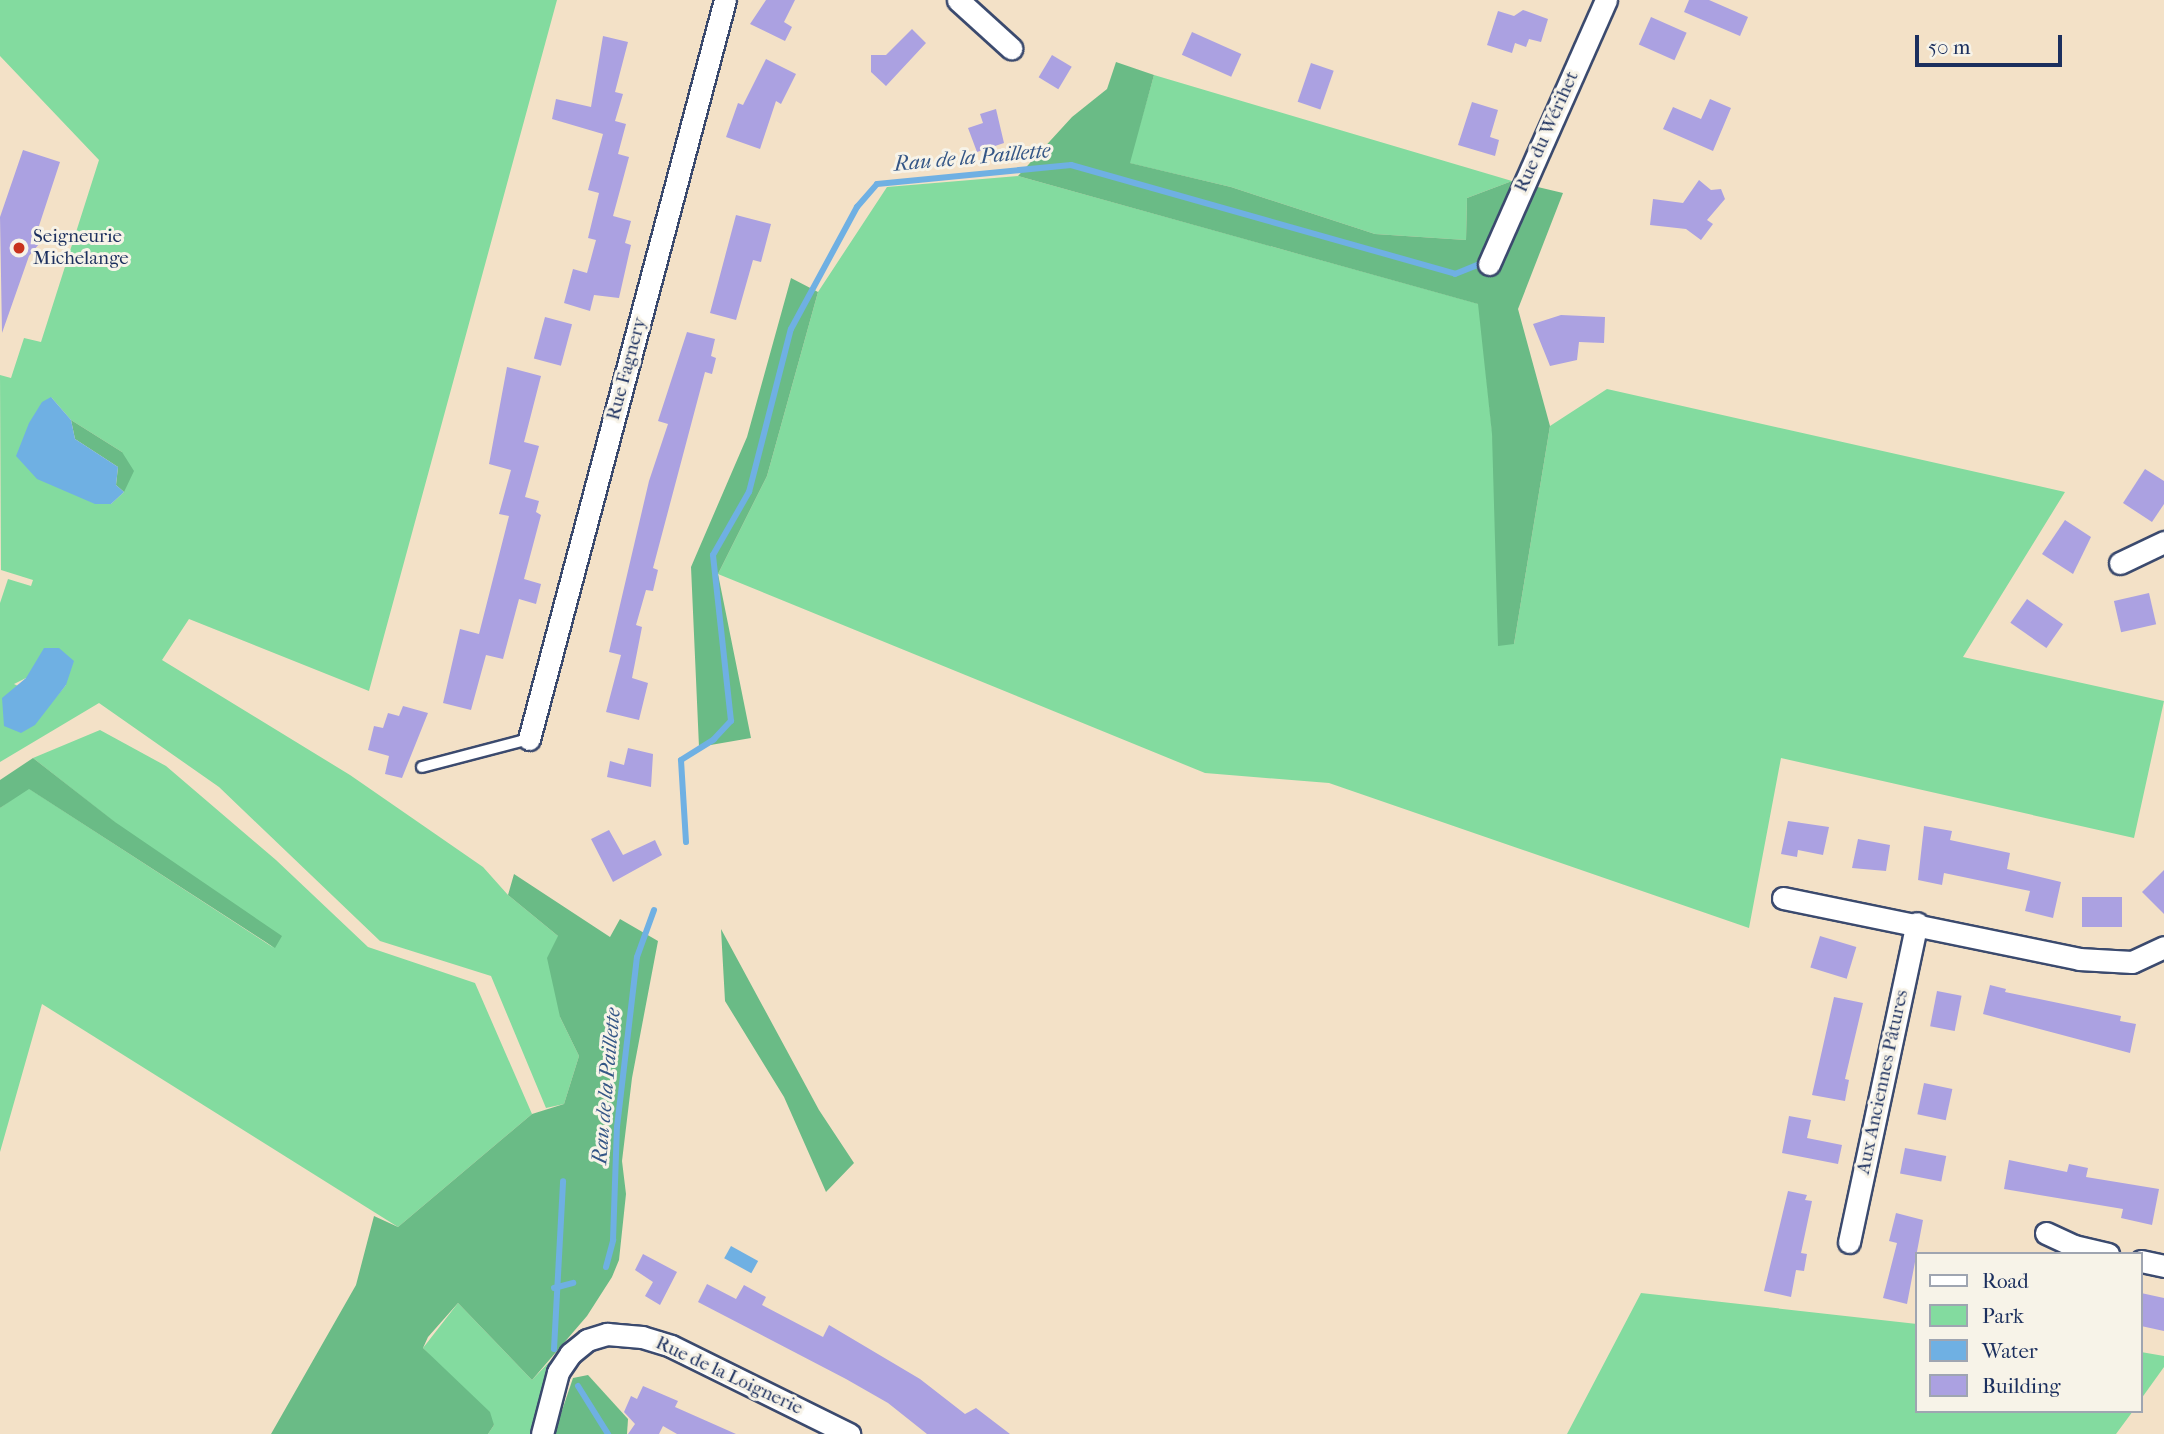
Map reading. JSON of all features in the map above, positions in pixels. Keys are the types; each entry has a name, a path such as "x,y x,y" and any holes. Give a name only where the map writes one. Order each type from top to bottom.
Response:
{"street":[{"name":"Rue Fagnery","path":"529,739 725,0"},
{"path":"958,0 1011,48"},
{"name":"Rue du Wérihet","path":"1489,264 1606,0"},
{"path":"2120,563 2164,542"},
{"path":"1783,898 1917,922 2078,959 2132,962 2164,947"},
{"name":"Aux Anciennes Pâtures","path":"1849,1242 1917,922"},
{"path":"2046,1233 2074,1246 2100,1252"},
{"path":"2143,1261 2164,1266"},
{"name":"Rue de la Loignerie","path":"542,1434 558,1372 570,1354 587,1340 607,1334 642,1336 671,1346 849,1434"}],"lane":[{"path":"422,767 529,739"}],"green space":[{"path":"0,0 557,0 369,691 189,619 162,660 350,775 483,867 508,895 558,936 560,1017 579,1056 564,1104 546,1108 491,976 380,941 219,787 99,703 0,762 0,603 8,579 31,586 33,580 1,570 0,375 11,378 24,338 41,342 99,160 0,56","holes":["51,397 71,420 122,452 124,492 111,504","26,678 66,685 51,703 14,684"]},
{"path":"1116,62 1154,75 1130,163 1231,187 1375,234 1466,240 1467,198 1512,181 1563,193 1518,309 1550,426 1514,644 1498,646 1492,434 1478,304 1018,176 1072,117 1107,89"},
{"path":"1154,75 1512,181 1467,198 1466,240 1375,234 1231,187 1129,163"},
{"path":"1018,176 1479,304 1514,644 1550,426 1607,389 2065,492 1963,657 2164,701 2134,838 1781,758 1749,928 1329,783 1205,773 718,574 767,476 818,292 887,187"},
{"path":"791,278 818,292 767,476 718,574 751,738 699,747 691,567 747,437"},
{"path":"71,420 122,452 134,471 124,492 116,485 118,467 75,439"},
{"path":"100,730 166,766 276,860 368,947 475,983 532,1114 398,1227 42,1004 0,1152 0,808 28,788 274,948 33,758"},
{"path":"33,758 115,822 282,936 275,948 29,789 0,808 0,780"},
{"path":"514,874 610,937 620,919 658,941 632,1078 622,1161 626,1194 619,1260 612,1277 587,1316 532,1380 458,1303 428,1337 423,1348 490,1412 494,1425 488,1434 271,1434 356,1285 374,1216 398,1227 532,1114 564,1104 579,1056 560,1017 547,958 558,936 508,895"},
{"path":"721,929 819,1110 854,1163 826,1192 784,1097 725,1001"},
{"path":"1641,1293 1916,1324 1916,1413 2132,1413 2116,1434 1567,1434"},
{"path":"458,1303 532,1380 553,1358 534,1434 488,1434 494,1425 423,1348"},
{"path":"2143,1352 2164,1356 2164,1367 2143,1396"},
{"path":"588,1375 628,1419 627,1434 554,1434 573,1378"}],"water":[{"path":"51,397 71,420 75,439 118,467 116,485 124,492 111,504 95,504 37,479 16,456 29,423 42,402"},
{"path":"44,648 59,648 74,661 66,685 35,725 21,733 4,726 2,698 26,678"},
{"path":"731,1246 758,1261 751,1273 724,1258"}],"building":[{"path":"766,0 795,0 784,22 792,27 785,41 750,24"},
{"path":"1689,0 1709,0 1748,17 1740,36 1684,12"},
{"path":"1523,10 1548,19 1541,42 1529,39 1526,47 1515,43 1512,53 1487,45 1498,11 1514,16"},
{"path":"1651,17 1687,33 1674,60 1639,44"},
{"path":"912,29 926,43 886,86 871,72 871,55 886,55"},
{"path":"1192,32 1241,54 1231,77 1182,55"},
{"path":"603,36 628,42 615,92 623,94 615,121 626,124 618,154 629,157 613,216 631,221 625,243 631,245 619,298 594,295 590,311 564,303 573,269 587,273 596,240 588,238 599,193 588,190 603,134 552,119 556,99 591,107"},
{"path":"1052,55 1072,67 1058,89 1039,77"},
{"path":"766,59 796,74 781,104 776,101 760,149 726,137 738,103 743,105"},
{"path":"1311,63 1334,71 1320,110 1298,102"},
{"path":"1710,99 1731,108 1713,151 1663,129 1673,107 1701,119"},
{"path":"1472,102 1498,110 1490,137 1499,140 1495,156 1458,145"},
{"path":"996,109 1004,143 977,152 968,128 983,123 980,114"},
{"name":"Seigneurie Michelange","path":"23,150 60,162 35,238 39,244 29,256 2,333 0,217"},
{"path":"1699,180 1711,190 1721,189 1725,199 1707,220 1713,224 1701,240 1686,229 1650,225 1653,199 1683,203"},
{"path":"736,215 771,224 761,262 753,260 736,320 710,313"},
{"path":"1561,315 1605,317 1604,343 1579,342 1577,360 1550,366 1533,324"},
{"path":"545,317 572,324 561,366 534,359"},
{"path":"687,332 715,339 711,356 716,358 712,374 705,372 653,568 658,570 653,591 646,590 636,625 642,627 632,678 648,683 639,720 606,712 621,655 609,652 649,481 668,424 658,421"},
{"path":"507,367 541,376 524,442 539,446 525,497 539,501 536,512 541,515 524,579 541,584 536,604 519,599 503,659 486,655 471,710 443,703 460,629 479,634 509,516 499,514 511,470 489,464"},
{"path":"2145,469 2164,481 2164,504 2152,522 2123,503"},
{"path":"2065,520 2091,537 2073,574 2042,554"},
{"path":"2149,593 2156,624 2121,632 2114,601"},
{"path":"2027,599 2063,624 2046,648 2010,623"},
{"path":"403,706 428,713 402,778 385,774 389,756 368,750 374,726 383,728 388,713 399,716"},
{"path":"628,748 653,754 651,787 607,777 610,761 624,765"},
{"path":"1788,821 1829,827 1823,855 1798,850 1797,857 1781,854"},
{"path":"1924,826 1952,831 1950,840 2010,853 2007,869 2061,882 2053,918 2025,911 2030,891 1944,873 1942,885 1918,880"},
{"path":"609,830 623,855 655,840 662,855 613,882 591,839"},
{"path":"1858,839 1890,845 1886,871 1852,868"},
{"path":"2164,870 2164,914 2142,892"},
{"path":"2082,897 2122,897 2122,927 2082,927"},
{"path":"1820,936 1856,947 1847,979 1810,968"},
{"path":"1990,985 2006,989 2005,992 2121,1016 2120,1021 2136,1024 2130,1053 1983,1014"},
{"path":"1937,991 1962,996 1955,1031 1930,1026"},
{"path":"1834,997 1863,1003 1845,1079 1849,1080 1845,1101 1812,1095"},
{"path":"1924,1083 1952,1089 1946,1120 1917,1114"},
{"path":"1789,1116 1811,1120 1807,1138 1842,1145 1838,1164 1782,1153"},
{"path":"1905,1148 1946,1156 1941,1182 1900,1174"},
{"path":"2009,1160 2067,1172 2069,1164 2088,1168 2086,1177 2159,1189 2152,1225 2121,1218 2123,1209 2004,1189"},
{"path":"1788,1191 1807,1195 1805,1200 1812,1201 1801,1253 1807,1254 1804,1271 1796,1270 1791,1297 1764,1291"},
{"path":"1896,1213 1923,1220 1907,1304 1883,1298 1897,1243 1889,1241"},
{"path":"643,1254 677,1272 660,1305 645,1296 653,1282 635,1270"},
{"path":"707,1284 736,1299 744,1285 766,1297 762,1305 823,1337 829,1325 920,1379 965,1414 976,1408 1010,1434 927,1434 888,1403 698,1302"},
{"path":"2143,1293 2164,1298 2164,1331 2143,1326"},
{"path":"643,1386 678,1401 675,1407 736,1434 677,1434 663,1426 659,1434 628,1434 635,1424 624,1412 631,1396 637,1399"}],"waterway":[{"name":"Rau de la Paillette","path":"686,842 681,760 714,739 731,721 713,555 749,492 791,329 857,207 877,184 1071,165 1455,274 1482,263"},
{"name":"Rau de la Paillette","path":"606,1267 613,1240 617,1127 637,957 654,910"},
{"name":"Rau de la Paillette","path":"554,1349 563,1181"},
{"name":"Rau de la Paillette","path":"554,1288 573,1283"},
{"name":"Rau de la Paillette","path":"578,1386 608,1434"}],"place":[{"name":"Seigneurie Michelange","path":"19,248"}]}
